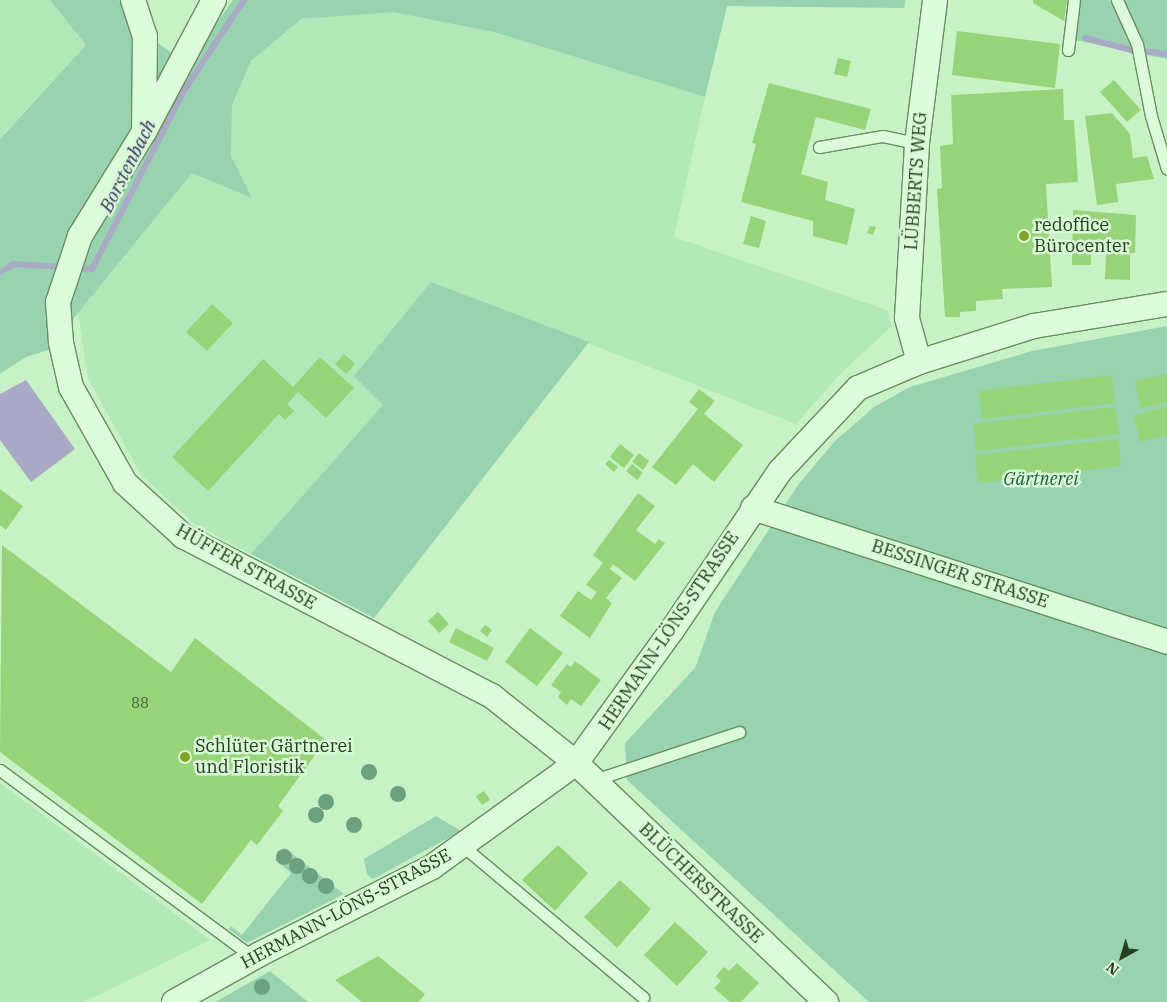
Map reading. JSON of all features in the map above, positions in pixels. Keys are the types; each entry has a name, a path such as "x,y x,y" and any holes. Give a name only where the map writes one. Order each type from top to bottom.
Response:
{"street":[{"path":"133,0 145,36 144,132"},
{"name":"HÜFFER STRASSE","path":"214,0 144,132 80,236 58,302 61,343 72,386 125,483 182,536 492,696 576,764"},
{"name":"LÜBBERTS WEG","path":"919,362 907,318 917,143 934,0"},
{"name":"HERMANN-LÖNS-STRASSE","path":"174,1002 253,957 432,867 464,847 576,764 672,630 752,508 780,471 858,388 919,362 1034,326 1167,304"},
{"name":"BESSINGER STRASSE","path":"752,508 1167,642"},
{"name":"BLÜCHERSTRASSE","path":"576,764 826,1002"}],"lane":[{"path":"1068,50 1074,0"},
{"path":"1117,0 1137,44 1151,116 1167,169"},
{"path":"819,147 883,136 917,143"},
{"path":"594,780 738,732"},
{"path":"0,770 253,957"},
{"path":"464,847 643,997"}],"green space":[{"path":"0,0 50,0 86,45 0,138"},
{"path":"50,0 119,0 131,22 187,65 233,0 906,0 904,8 727,6 705,97 494,32 393,12 301,19 251,61 232,105 231,156 252,198 192,173 48,350 26,357 0,374 0,139 86,45"},
{"path":"1079,0 1167,0 1167,59 1075,40"},
{"path":"393,11 494,32 705,97 674,237 887,310 892,326 840,374 796,424 431,282 383,405 251,554 193,523 141,475 88,378 78,313 192,173 251,197 231,156 232,105 251,61 301,19"},
{"path":"431,282 589,342 374,618 251,554 383,405 354,376"},
{"name":"Gärtnerei","path":"1167,326 1167,1002 869,1002 627,780 625,743 695,668 715,612 798,485 835,441 874,407 910,387 1032,351"},
{"path":"0,783 210,940 84,1002 0,1002"},
{"path":"436,816 461,831 373,879 367,875 364,859"},
{"path":"285,848 344,894 247,943 229,929 231,926 242,935 291,873 275,860"},
{"path":"270,971 308,1002 215,1002"}],"water":[{"path":"26,380 75,449 31,482 0,440 0,394"}],"building":[{"path":"1033,0 1067,0 1064,21 1033,3"},
{"path":"957,31 1060,44 1055,88 952,75"},
{"path":"838,58 851,61 847,77 834,74"},
{"path":"1114,80 1141,110 1127,122 1100,92"},
{"path":"769,83 871,109 865,130 816,117 801,174 828,182 825,200 855,209 847,245 813,236 813,221 741,202 756,144 752,143"},
{"path":"1063,89 1064,120 1074,120 1078,182 1046,184 1052,287 1002,289 1003,299 976,301 976,311 960,312 960,317 945,317 937,189 942,188 940,146 953,144 951,95"},
{"path":"1112,113 1130,134 1133,158 1147,156 1154,179 1116,184 1118,202 1097,205 1085,116"},
{"path":"1073,210 1136,215 1135,253 1130,253 1130,280 1105,279 1106,254 1091,254 1091,265 1072,265"},
{"path":"751,216 766,221 759,248 743,244"},
{"path":"870,226 876,227 873,235 867,233"},
{"path":"212,304 233,323 207,351 186,332"},
{"path":"344,354 355,364 346,374 335,364"},
{"path":"320,357 354,388 326,418 298,392 287,404 294,411 285,420 279,414 208,491 172,457 263,359 293,387"},
{"path":"1167,374 1167,402 1141,408 1135,381"},
{"path":"1112,375 1115,403 982,419 979,391"},
{"path":"699,389 715,401 704,414 743,445 714,482 693,464 676,485 652,467 698,409 689,402"},
{"path":"1115,407 1119,434 976,451 973,424"},
{"path":"1167,407 1167,435 1140,442 1134,415"},
{"path":"1118,439 1121,466 978,483 975,455"},
{"path":"620,444 634,455 624,468 610,457"},
{"path":"639,453 649,461 643,470 632,462"},
{"path":"609,460 618,467 614,472 605,464"},
{"path":"632,464 643,473 637,480 626,471"},
{"path":"0,489 23,506 6,530 0,525"},
{"path":"638,493 655,506 636,530 655,544 659,539 665,543 635,581 613,564 610,569 622,578 606,598 612,603 590,638 560,616 578,591 591,600 597,592 586,585 603,563 593,555"},
{"path":"2,545 171,672 195,638 326,740 278,806 283,811 257,845 251,840 202,904 0,752"},
{"path":"438,612 449,624 439,633 428,621"},
{"path":"485,625 492,630 487,637 480,631"},
{"path":"456,628 494,648 487,661 449,642"},
{"path":"530,628 563,653 537,686 505,662"},
{"path":"575,661 601,680 581,706 571,699 567,705 558,697 561,692 551,685 567,664 571,667"},
{"path":"484,791 490,800 482,805 476,796"},
{"path":"558,845 588,873 555,911 522,880"},
{"path":"620,880 651,909 617,948 584,917"},
{"path":"675,922 708,952 677,986 644,955"},
{"path":"378,956 425,994 419,1002 362,1002 335,980"},
{"path":"737,963 759,983 741,1002 730,1002 714,988 721,981 716,976 724,967 729,971"}],"waterway":[{"name":"Borstenbach","path":"75,268 92,269 185,89 244,0"},
{"path":"1085,38 1131,50 1167,54"},
{"name":"Borstenbach","path":"0,272 14,264 65,267"}],"place":[{"name":"redoffice Bürocenter","path":"1024,236"},
{"name":"Schlüter Gärtnerei und Floristik","path":"185,757"}]}
